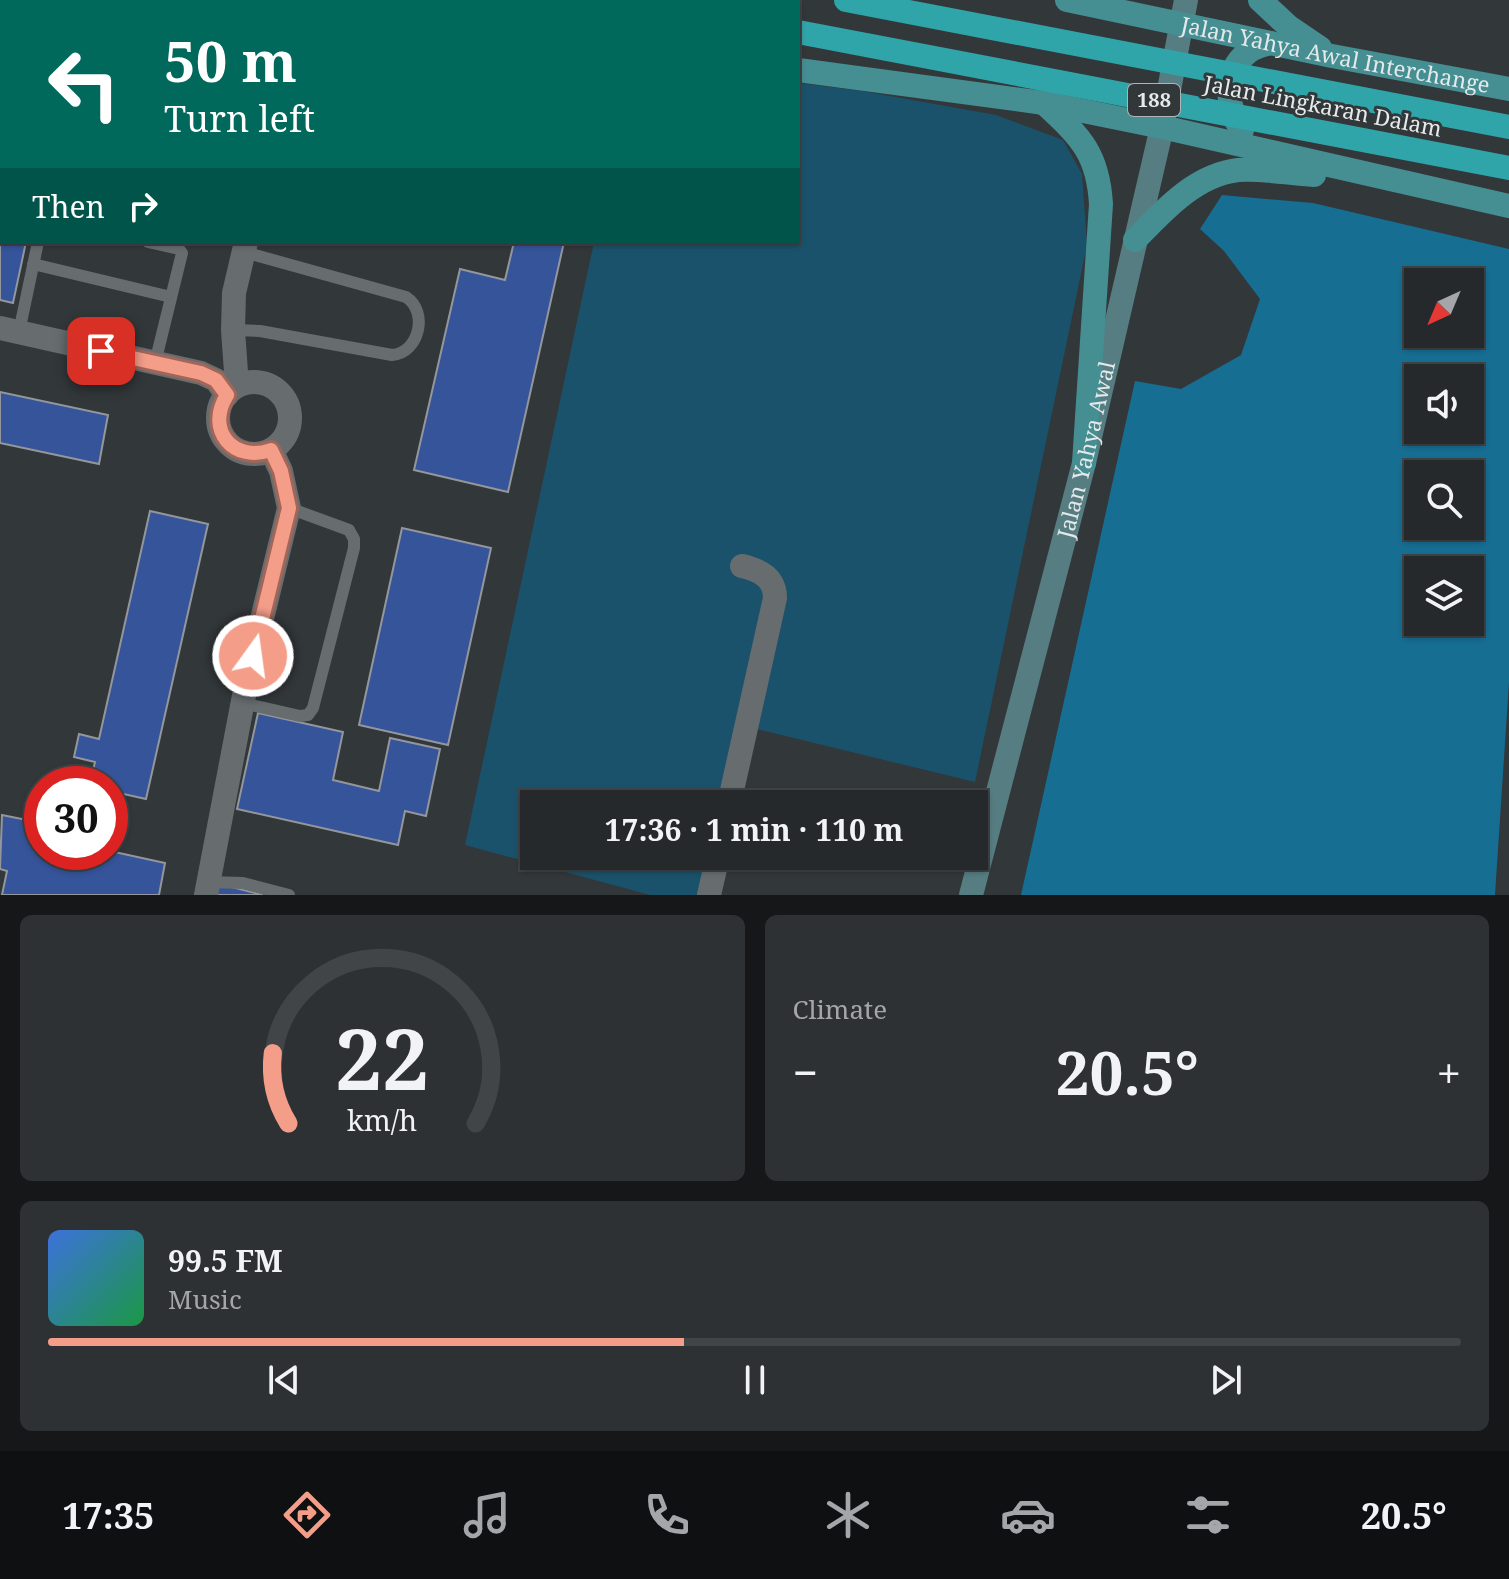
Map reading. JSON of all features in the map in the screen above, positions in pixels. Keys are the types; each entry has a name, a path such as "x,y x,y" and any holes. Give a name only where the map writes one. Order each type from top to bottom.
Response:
{"highway":[{"name":"Jalan Lingkaran Dalam","path":"846,0 1509,127"},
{"name":"Jalan Lingkaran Dalam","path":"800,32 1509,168"}],"main road":[{"name":"Jalan Yahya Awal Interchange","path":"1067,0 1184,11 1271,43 1509,89"},
{"path":"1260,0 1289,27 1332,56"},
{"name":"Jalan Yahya Awal","path":"971,895 1084,463 1162,127 1184,11"},
{"path":"1268,152 1246,136 1235,121 1229,101 1230,82 1239,61 1249,50 1271,43"},
{"path":"800,70 1044,103 1509,206"},
{"path":"1044,103 1070,127 1087,150 1099,175 1101,204 1084,463"},
{"path":"1135,240 1162,211 1187,191 1214,176 1239,170 1389,180"}],"street":[{"path":"232,390 234,293 245,247"},
{"path":"10,330 201,373 232,390"},
{"path":"249,382 262,383 283,396 290,420 288,431 271,450 259,454 247,453 235,449 226,441 218,417 220,405 232,390 249,382"},
{"path":"207,888 242,703 289,508 281,471 271,450"},
{"path":"732,790 775,598 773,585 765,576 755,569 742,566"},
{"path":"709,895 715,870"}],"lane":[{"path":"10,330 38,244"},
{"path":"155,244 181,251 155,363"},
{"path":"233,330 260,331 392,355 409,349 419,322 419,311 414,302 406,297 245,247"},
{"path":"33,264 171,297"},
{"path":"242,703 300,716 308,715 313,708 354,548 354,539 349,530 341,525 289,508"},
{"path":"207,888 243,883 289,895"}],"shaded area":[{"path":"800,83 996,115 1063,140 1082,174 1087,245 975,782 740,725 733,790 520,790 520,860 465,845 594,244 800,244"},
{"path":"1222,195 1313,203 1509,249 1509,682 1495,895 1021,895 1135,381 1181,389 1241,355 1260,299 1224,251 1200,229"},
{"path":"558,870 723,870 720,895 650,895"}],"building":[{"path":"0,244 26,244 13,303 0,300"},
{"path":"514,244 564,244 508,492 414,470 460,269 505,280"},
{"path":"0,392 108,415 99,464 0,443"},
{"path":"150,511 208,524 146,799 128,795 128,766 94,766 95,762 74,757 79,734 99,739"},
{"path":"402,528 491,548 448,745 359,725"},
{"path":"258,713 343,732 333,780 379,791 390,738 440,749 426,816 405,811 398,845 237,809"},
{"path":"2,815 24,819 24,870 128,870 128,855 165,863 159,895 2,895 7,871 0,869"},
{"path":"216,883 263,895 213,895"}],"route":[{"path":"101,351 201,373 216,380 227,395 220,405 218,417 226,441 235,449 247,453 259,454 271,450 281,471 289,508 253,656"}]}
